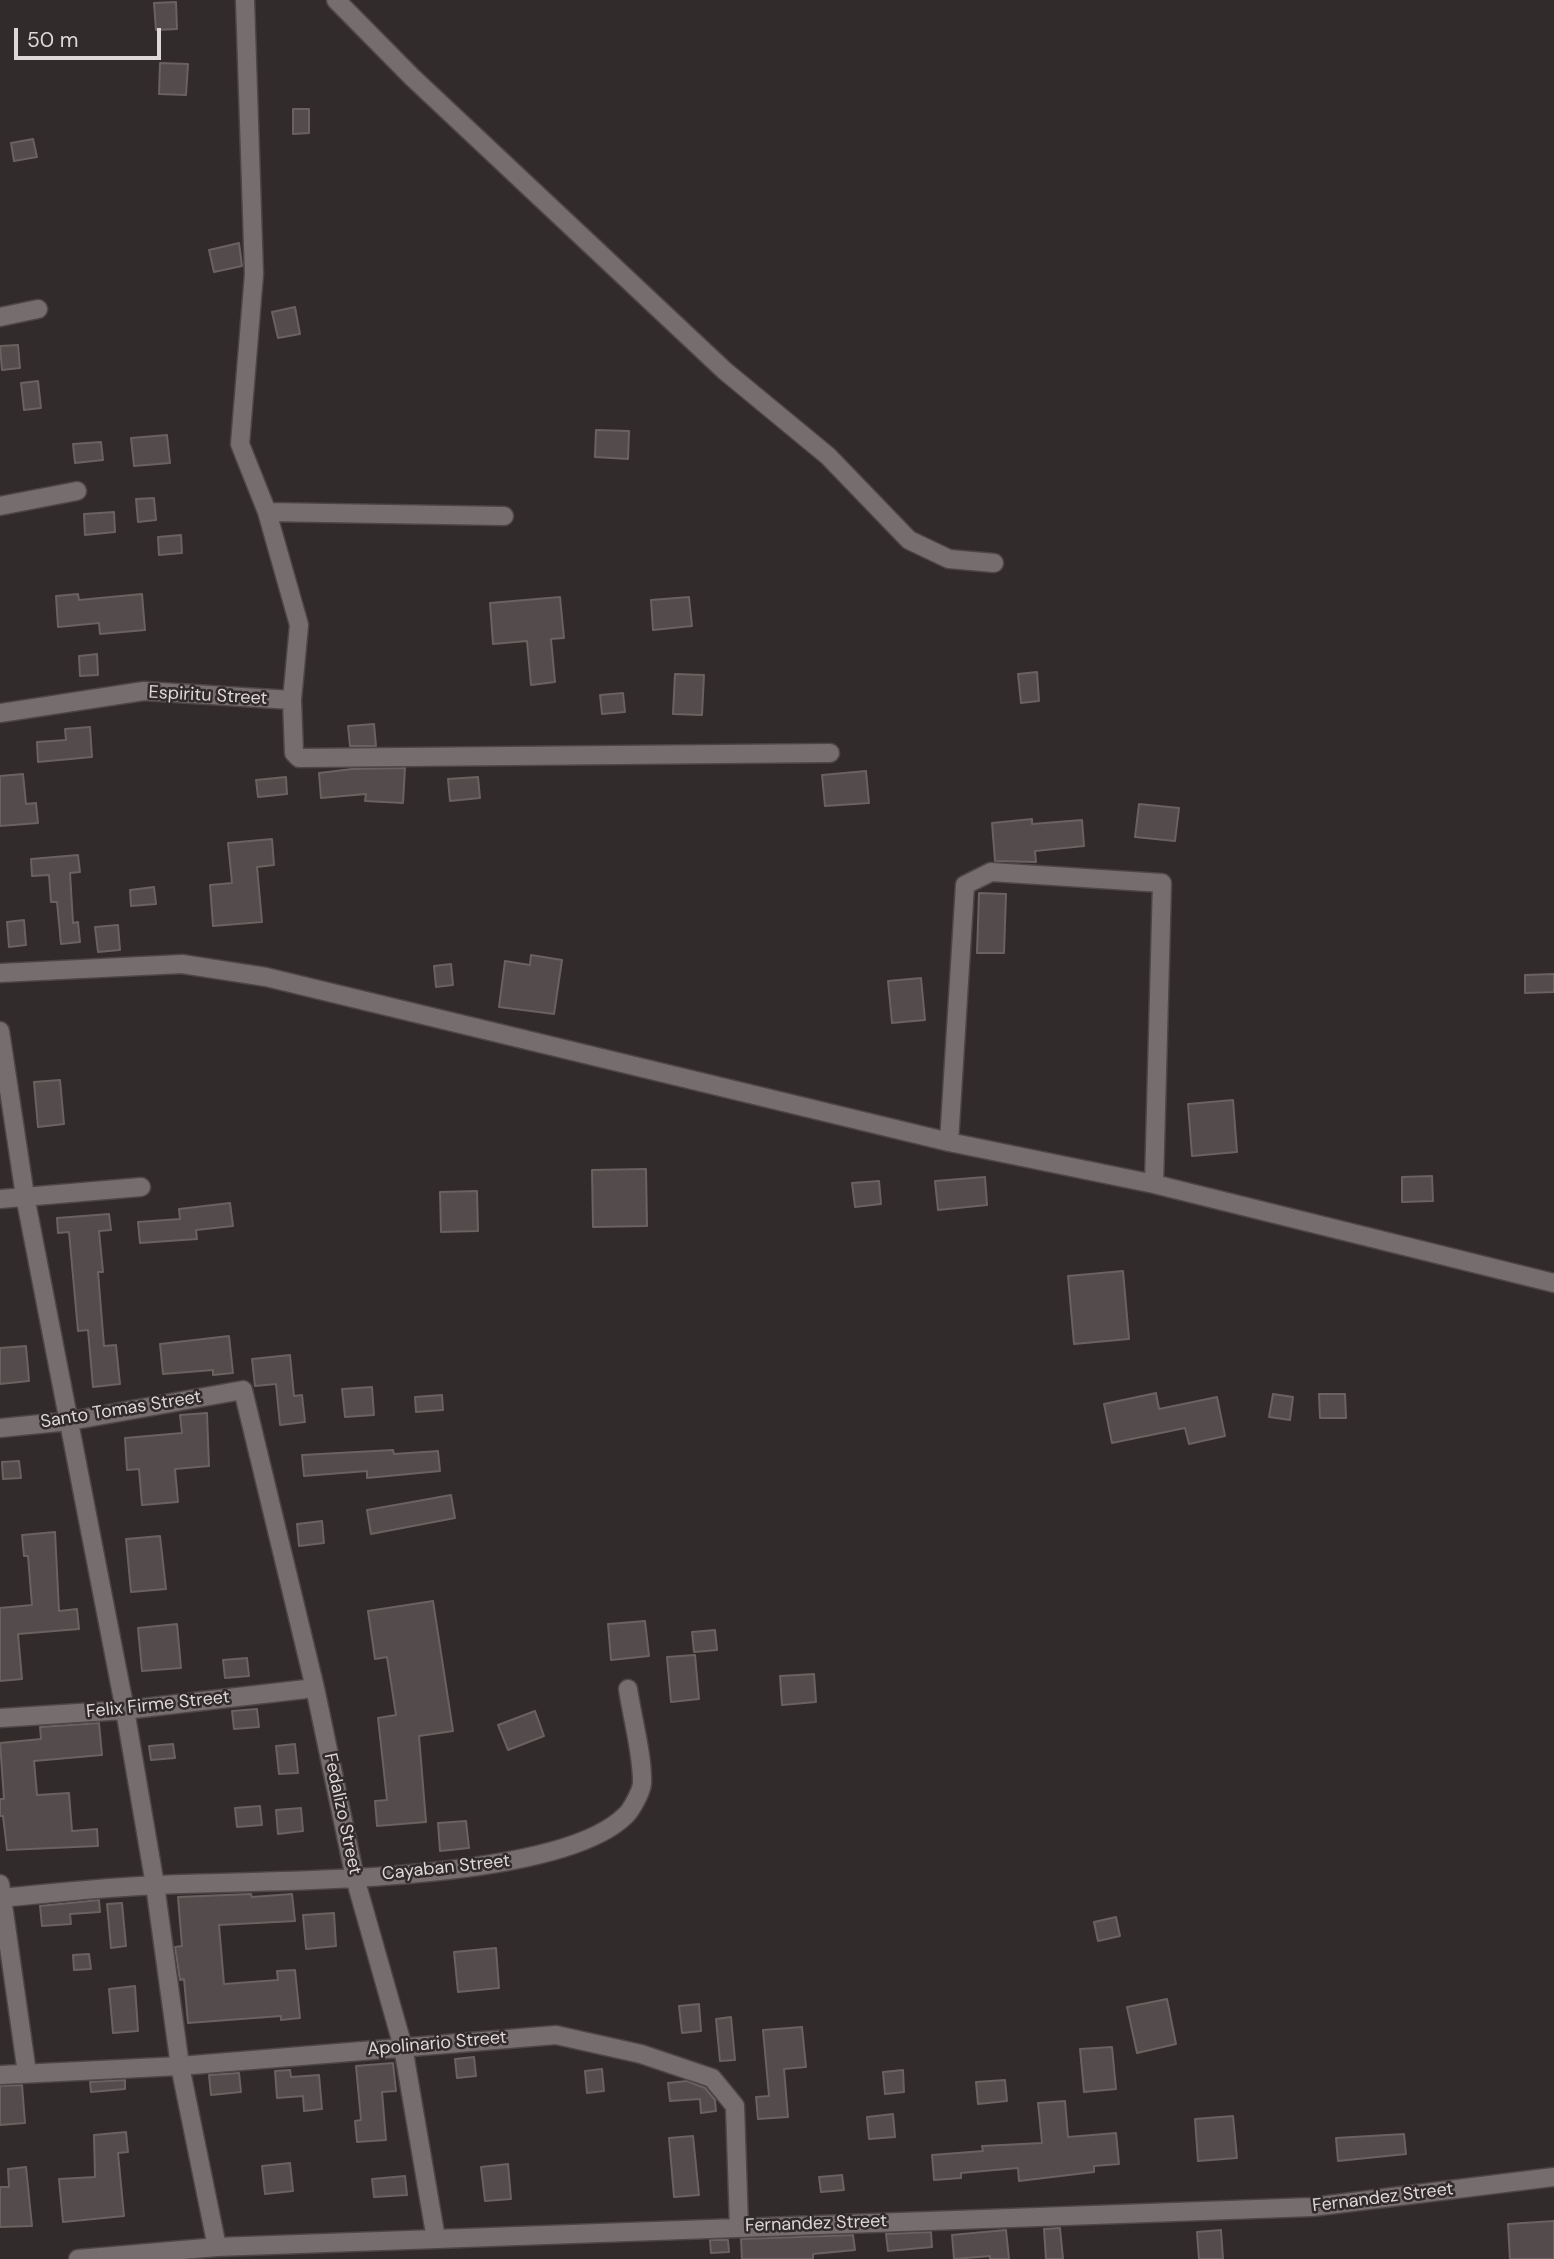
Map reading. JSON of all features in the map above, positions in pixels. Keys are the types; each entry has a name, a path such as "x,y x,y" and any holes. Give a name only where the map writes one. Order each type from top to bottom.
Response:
{"street":[{"path":"245,0 254,274 240,444 267,512 299,625 292,700 294,753 299,758 830,753"},
{"path":"336,0 412,77 725,371 828,456 909,540 949,559 994,563"},
{"path":"0,317 38,309"},
{"path":"0,506 77,491"},
{"path":"267,512 504,516"},
{"name":"Espiritu Street","path":"0,713 144,691 292,700"},
{"path":"949,1142 965,885 991,872 1162,883 1154,1184"},
{"path":"0,973 183,964 267,977 949,1142 1154,1184 1554,1283"},
{"path":"0,1031 25,1196 71,1421 125,1710 155,1885 180,2066 217,2247"},
{"path":"0,1199 141,1187"},
{"name":"Santo Tomas Street","path":"0,1428 71,1421 243,1390"},
{"name":"Fedalizo Street","path":"243,1390 315,1688 355,1878 403,2047 436,2239"},
{"name":"Felix Firme Street","path":"0,1718 125,1710 315,1688"},
{"name":"Cayaban Street","path":"1,1893 355,1878 498,1864 536,1856 594,1837 626,1816 642,1786 628,1689"},
{"path":"1,1893 27,2073"},
{"name":"Apolinario Street","path":"0,2075 180,2066 556,2035 641,2054 712,2078 735,2106 739,2227"},
{"name":"Fernandez Street","path":"78,2259 217,2247 1312,2207 1554,2177"}],"building":[{"path":"176,2 177,29 156,30 154,3"},
{"path":"160,63 188,64 186,95 159,94"},
{"path":"293,109 309,109 309,133 293,134"},
{"path":"33,139 37,157 14,161 11,143"},
{"path":"239,243 242,266 214,272 209,250"},
{"path":"295,307 300,334 278,338 272,312"},
{"path":"18,345 20,368 2,370 0,346"},
{"path":"38,381 41,408 24,410 21,383"},
{"path":"596,430 629,431 628,459 595,457"},
{"path":"167,435 170,463 134,466 131,438"},
{"path":"101,442 103,460 75,463 73,444"},
{"path":"154,498 156,520 138,522 136,499"},
{"path":"114,512 115,532 85,535 84,514"},
{"path":"181,535 182,553 159,555 158,537"},
{"path":"78,594 79,600 142,594 145,630 100,634 99,623 58,627 56,596"},
{"path":"560,597 564,638 551,639 555,682 531,685 527,641 493,644 490,603"},
{"path":"689,597 692,626 653,630 651,600"},
{"path":"97,654 98,675 80,676 79,656"},
{"path":"1037,672 1039,701 1021,703 1018,674"},
{"path":"675,674 704,675 702,715 673,714"},
{"path":"623,693 625,712 602,714 600,695"},
{"path":"374,724 376,746 350,746 348,726"},
{"path":"90,727 92,757 38,762 37,742 66,740 65,729"},
{"path":"405,768 403,803 365,801 366,794 321,798 319,773"},
{"path":"866,771 869,803 825,806 822,775"},
{"path":"23,774 26,804 36,803 38,823 0,826 0,776"},
{"path":"286,777 287,794 258,797 256,780"},
{"path":"478,777 480,798 450,801 448,779"},
{"path":"1139,804 1179,808 1175,841 1135,837"},
{"path":"1032,819 1032,824 1082,820 1084,846 1035,851 1036,862 995,861 992,823"},
{"path":"272,839 274,865 257,867 262,922 213,926 210,885 232,883 228,843"},
{"path":"78,855 80,872 70,873 73,923 78,922 80,942 61,944 57,902 51,902 49,875 32,876 31,859"},
{"path":"154,887 156,904 131,906 130,890"},
{"path":"979,893 1006,894 1004,953 977,953"},
{"path":"24,920 26,945 9,947 7,922"},
{"path":"118,925 120,950 98,952 95,927"},
{"path":"531,955 562,960 554,1014 499,1007 505,961 530,965"},
{"path":"451,964 453,985 436,987 434,966"},
{"path":"1554,974 1554,992 1525,993 1525,975"},
{"path":"921,978 925,1020 892,1023 888,981"},
{"path":"60,1080 64,1124 38,1127 34,1082"},
{"path":"1233,1100 1237,1152 1192,1156 1188,1104"},
{"path":"646,1169 647,1226 593,1227 592,1170"},
{"path":"1432,1176 1433,1201 1402,1202 1402,1177"},
{"path":"985,1177 987,1205 938,1210 935,1181"},
{"path":"879,1181 881,1204 855,1207 852,1183"},
{"path":"477,1191 478,1231 441,1232 440,1192"},
{"path":"230,1203 233,1226 196,1230 197,1239 140,1243 138,1222 180,1219 179,1209"},
{"path":"109,1214 111,1230 99,1231 103,1272 98,1272 104,1346 116,1345 120,1384 93,1387 88,1330 78,1331 69,1232 58,1233 57,1218"},
{"path":"1123,1271 1129,1339 1074,1344 1068,1276"},
{"path":"229,1336 233,1373 213,1375 213,1370 163,1374 160,1344"},
{"path":"26,1346 29,1381 0,1384 0,1348"},
{"path":"290,1355 294,1396 302,1395 305,1422 280,1425 276,1384 255,1386 252,1359"},
{"path":"372,1387 374,1415 345,1417 342,1389"},
{"path":"1156,1393 1159,1409 1217,1397 1225,1436 1189,1444 1185,1428 1112,1443 1104,1404"},
{"path":"1273,1394 1293,1397 1290,1420 1269,1417"},
{"path":"1319,1394 1345,1394 1346,1418 1320,1418"},
{"path":"442,1395 443,1410 416,1412 415,1397"},
{"path":"207,1413 209,1466 175,1469 178,1502 142,1505 139,1469 127,1470 125,1438 182,1433 180,1415"},
{"path":"393,1450 394,1454 438,1451 440,1471 367,1478 367,1471 304,1476 302,1455"},
{"path":"19,1461 21,1478 3,1479 2,1462"},
{"path":"451,1495 455,1518 371,1534 367,1510"},
{"path":"322,1521 324,1543 299,1546 297,1524"},
{"path":"55,1532 59,1611 77,1609 79,1629 18,1634 22,1679 0,1681 0,1608 32,1605 28,1556 24,1556 22,1535"},
{"path":"160,1536 166,1589 131,1592 126,1539"},
{"path":"433,1601 453,1731 419,1736 426,1822 377,1826 375,1801 387,1800 378,1718 396,1715 387,1657 375,1659 368,1611"},
{"path":"645,1621 649,1656 611,1660 608,1624"},
{"path":"177,1624 181,1668 142,1671 138,1628"},
{"path":"715,1630 717,1650 694,1652 692,1632"},
{"path":"695,1655 699,1699 671,1702 667,1657"},
{"path":"247,1658 249,1676 225,1678 223,1660"},
{"path":"814,1674 816,1702 782,1705 780,1676"},
{"path":"257,1709 259,1727 234,1729 232,1711"},
{"path":"535,1711 544,1736 508,1750 498,1725"},
{"path":"99,1723 102,1755 34,1761 37,1795 69,1793 72,1831 97,1829 98,1846 7,1850 3,1816 0,1816 0,1799 4,1799 0,1743 41,1739 40,1727"},
{"path":"173,1744 175,1758 151,1760 149,1746"},
{"path":"295,1744 298,1773 279,1774 276,1746"},
{"path":"260,1806 262,1825 237,1827 235,1808"},
{"path":"301,1808 303,1831 278,1834 276,1810"},
{"path":"466,1821 469,1848 440,1851 438,1823"},
{"path":"251,1894 252,1897 292,1894 295,1921 219,1925 224,1984 278,1980 277,1971 295,1970 300,2018 281,2020 281,2016 188,2023 184,1979 180,1980 175,1947 182,1946 178,1897"},
{"path":"99,1900 100,1912 70,1914 71,1924 42,1926 40,1906"},
{"path":"122,1903 126,1946 111,1948 107,1904"},
{"path":"334,1913 336,1946 306,1949 303,1915"},
{"path":"1116,1917 1120,1936 1098,1941 1094,1922"},
{"path":"496,1948 499,1988 458,1992 454,1952"},
{"path":"89,1954 91,1969 74,1970 73,1955"},
{"path":"135,1986 138,2031 113,2033 109,1989"},
{"path":"1167,1999 1176,2044 1137,2053 1127,2007"},
{"path":"699,2004 701,2031 682,2033 679,2006"},
{"path":"731,2017 735,2060 720,2061 716,2019"},
{"path":"802,2027 806,2067 784,2069 788,2117 758,2119 756,2097 769,2096 763,2030"},
{"path":"1112,2047 1116,2089 1084,2092 1080,2049"},
{"path":"474,2057 476,2076 457,2078 455,2059"},
{"path":"393,2063 396,2091 382,2092 386,2140 357,2142 355,2121 361,2120 356,2066"},
{"path":"602,2069 604,2091 587,2093 585,2071"},
{"path":"290,2070 291,2077 319,2075 322,2109 304,2111 303,2096 277,2098 275,2071"},
{"path":"903,2070 904,2092 885,2094 883,2072"},
{"path":"239,2073 241,2092 211,2095 209,2075"},
{"path":"125,2080 125,2089 91,2092 90,2082"},
{"path":"1005,2080 1007,2101 978,2104 976,2082"},
{"path":"687,2081 705,2088 715,2100 716,2111 701,2113 700,2099 670,2101 668,2083"},
{"path":"22,2085 25,2123 0,2125 0,2086"},
{"path":"1065,2101 1068,2137 1116,2133 1119,2164 1094,2166 1094,2172 1019,2181 1018,2168 961,2173 961,2178 934,2180 932,2155 983,2151 982,2146 1042,2143 1038,2103"},
{"path":"893,2114 895,2137 869,2139 867,2117"},
{"path":"1233,2116 1237,2158 1198,2161 1195,2119"},
{"path":"126,2132 128,2152 118,2153 124,2216 63,2222 59,2179 95,2177 94,2135"},
{"path":"1404,2134 1406,2154 1338,2161 1336,2138"},
{"path":"693,2136 699,2195 674,2197 669,2138"},
{"path":"290,2163 293,2191 265,2194 262,2166"},
{"path":"508,2164 511,2199 485,2201 481,2167"},
{"path":"26,2167 32,2226 0,2227 0,2187 9,2187 8,2169"},
{"path":"842,2175 844,2190 821,2192 819,2177"},
{"path":"405,2176 407,2195 374,2197 372,2179"},
{"path":"1554,2221 1554,2259 1510,2259 1508,2224"},
{"path":"1060,2228 1063,2259 1046,2259 1044,2229"},
{"path":"1006,2230 1009,2259 990,2259 990,2256 954,2259 952,2235"},
{"path":"1221,2230 1223,2259 1199,2259 1197,2232"},
{"path":"931,2232 932,2247 888,2251 886,2234"},
{"path":"853,2235 855,2250 813,2254 813,2259 742,2259 741,2239"},
{"path":"710,2240 728,2240 729,2252 711,2253"}]}
